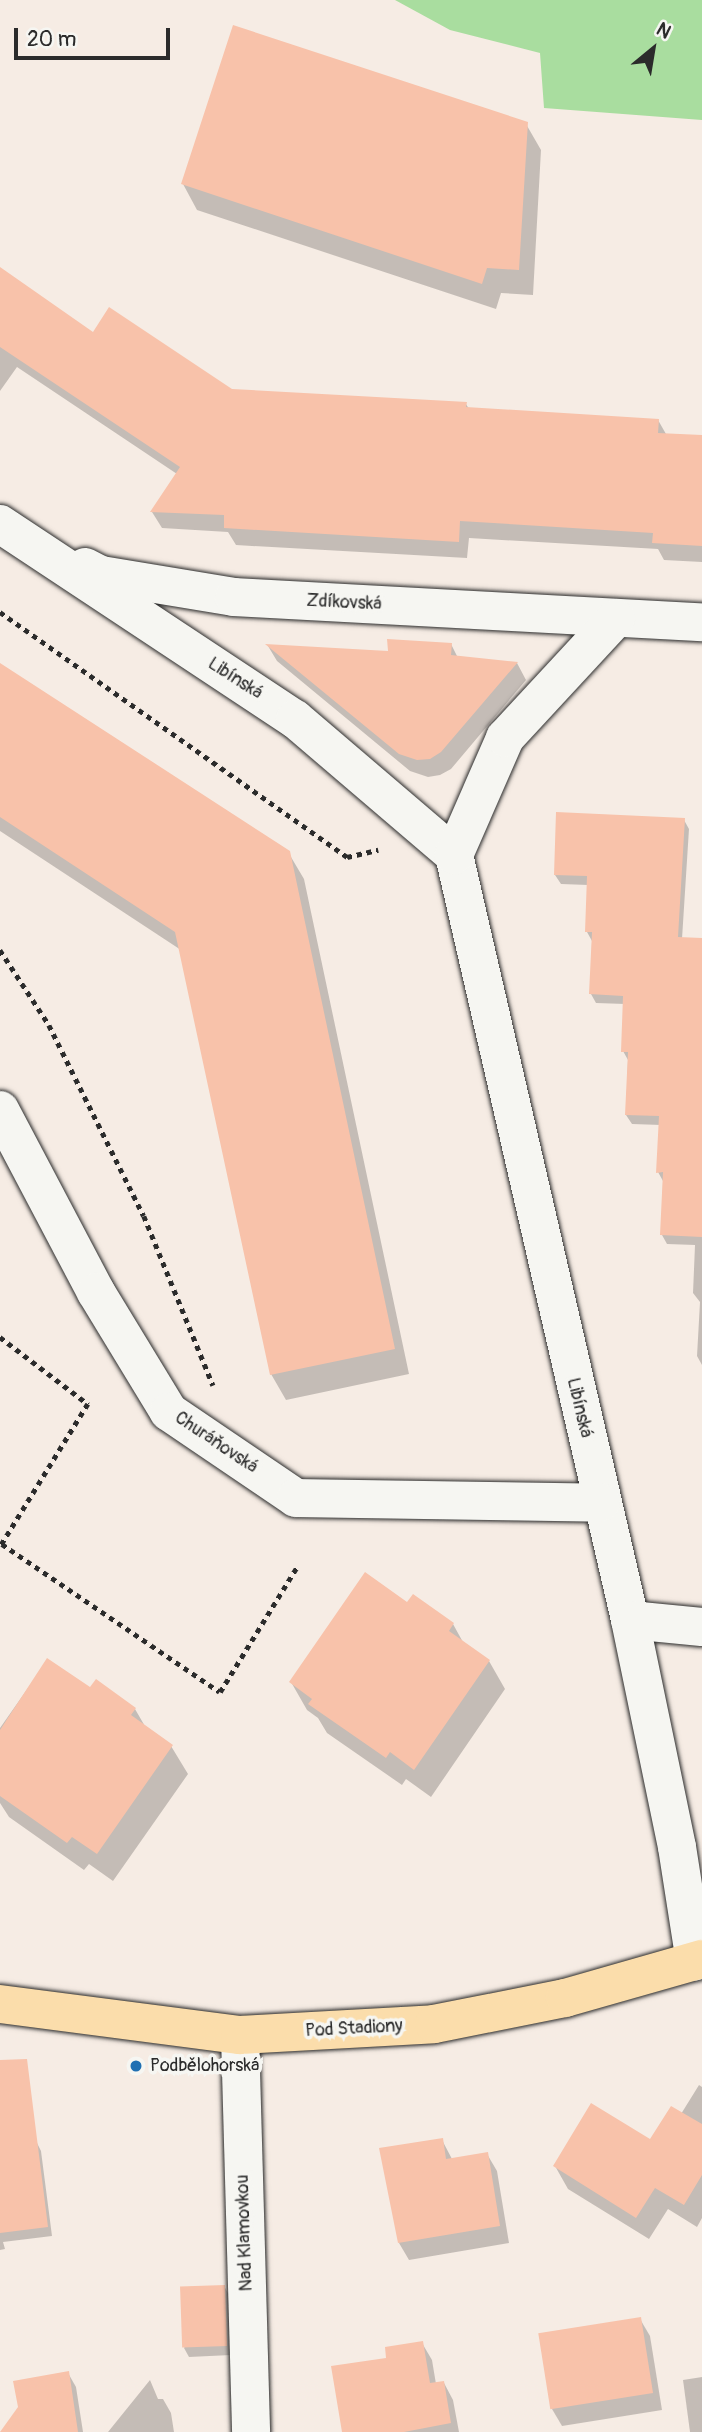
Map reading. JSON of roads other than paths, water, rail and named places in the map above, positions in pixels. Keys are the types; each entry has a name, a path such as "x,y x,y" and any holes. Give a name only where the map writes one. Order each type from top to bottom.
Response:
{"main road":[{"name":"Pod Stadiony","path":"0,2004 240,2035 434,2024 565,1998 698,1961"}],"street":[{"name":"Zdíkovská","path":"0,523 101,575 234,597 702,622"},
{"name":"Libínská","path":"0,523 295,719 454,855 630,1620 698,1961"},
{"path":"454,855 505,738 616,618"},
{"name":"Churáňovská","path":"0,1110 102,1303 169,1412 296,1498 601,1503"},
{"path":"630,1620 702,1627"},
{"name":"Nad Klamovkou","path":"240,2035 251,2432"}],"place":[{"name":"Podbělohorská","path":"136,2066"}]}
